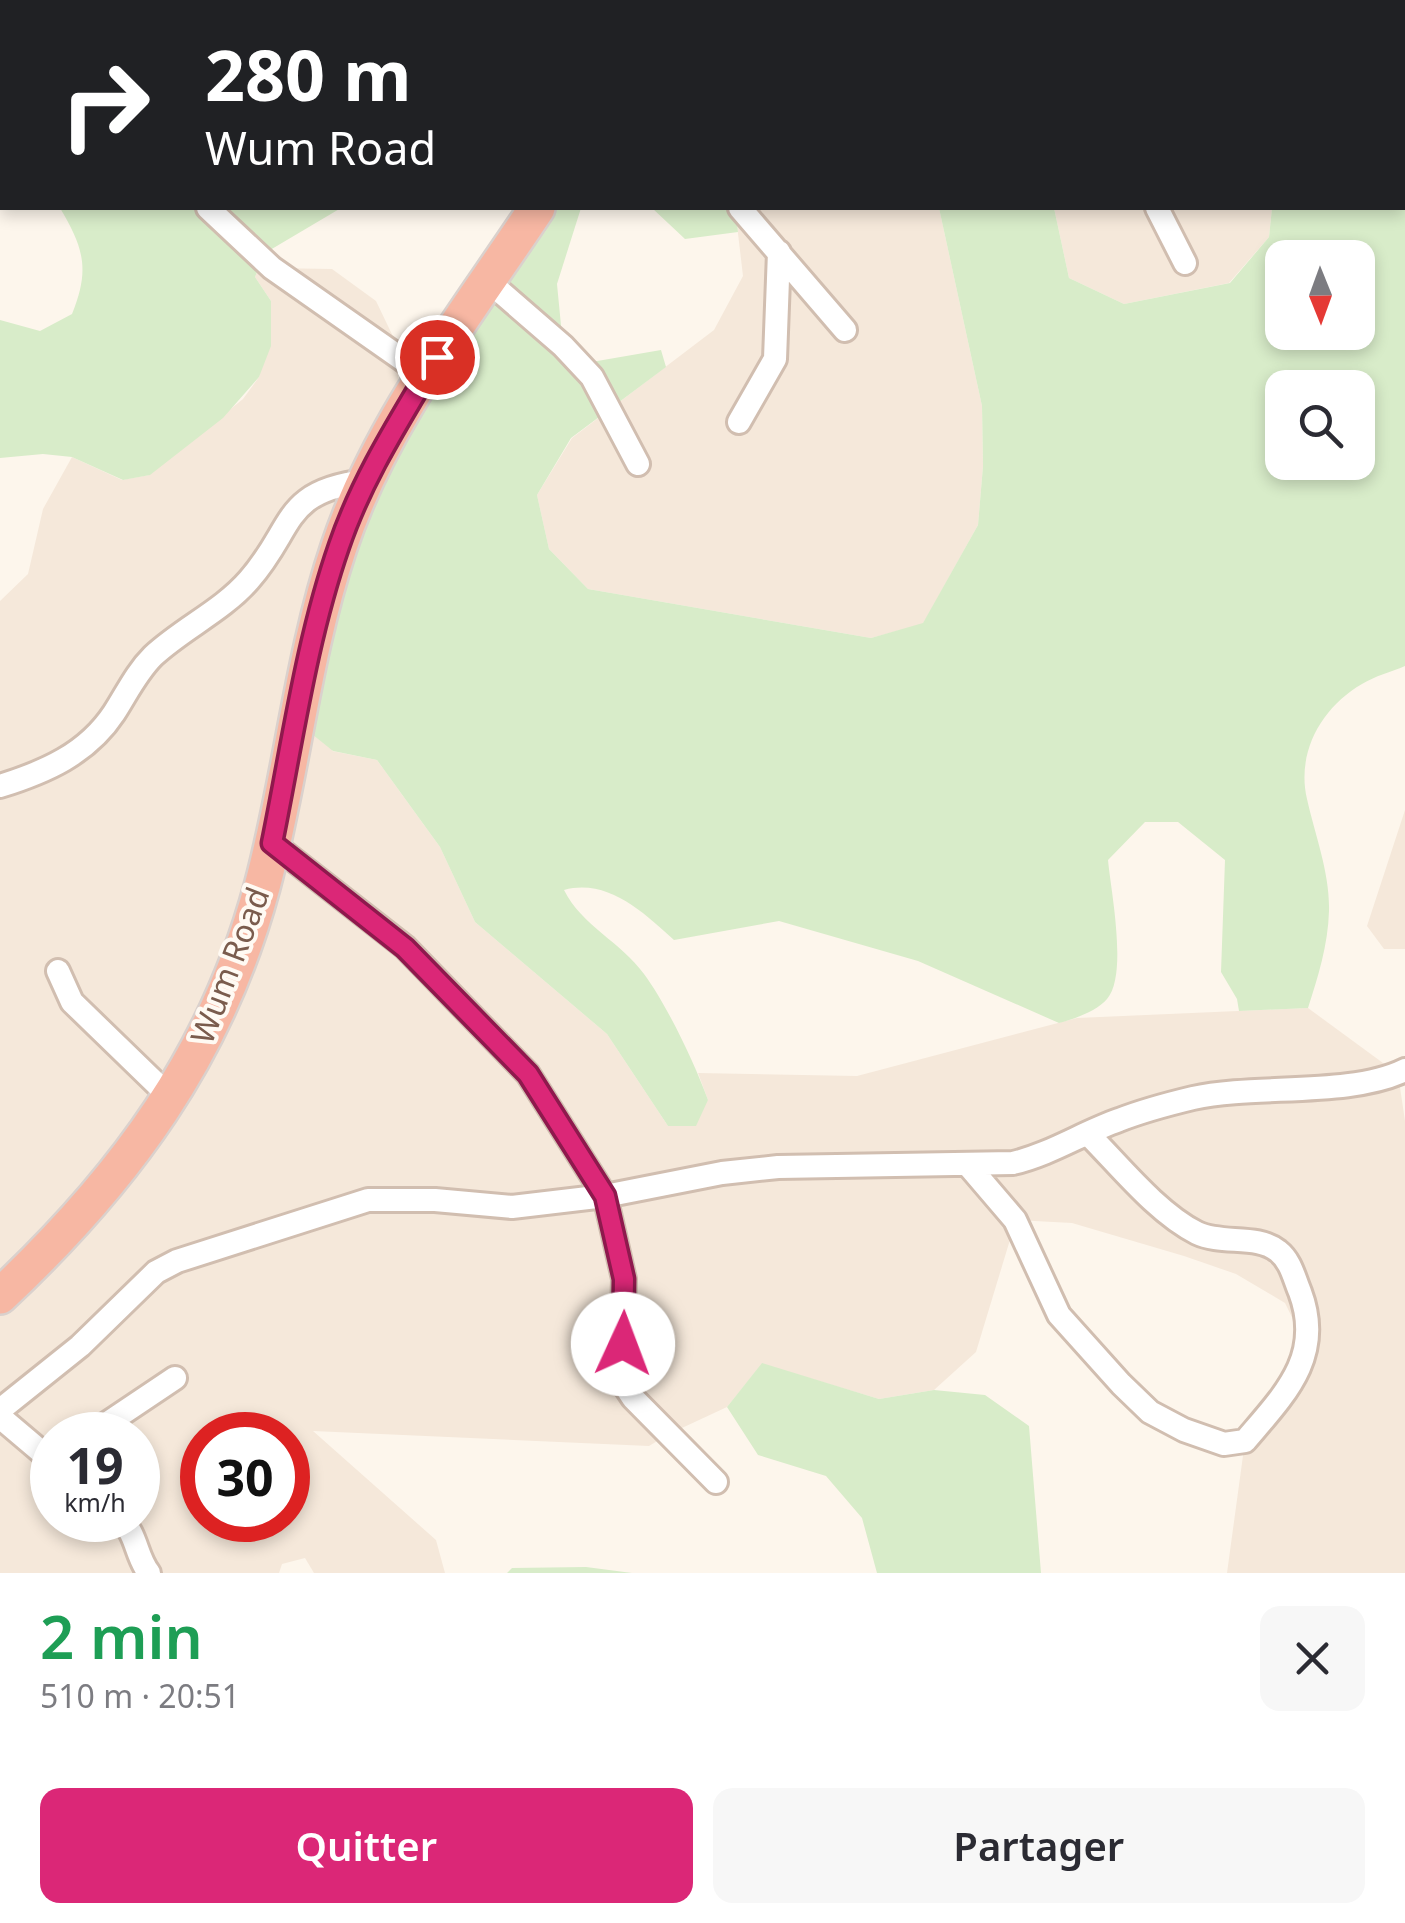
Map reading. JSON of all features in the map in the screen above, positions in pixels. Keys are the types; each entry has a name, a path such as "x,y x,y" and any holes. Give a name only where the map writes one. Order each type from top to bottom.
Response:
{"highway":[{"name":"Wum Road","path":"0,1296 103,1189 153,1126 219,1008 248,934 272,843 338,547 366,480 426,376 536,210"}],"street":[{"path":"210,210 272,268 426,376"},
{"path":"742,210 845,330"},
{"path":"1158,210 1184,262"},
{"path":"738,422 775,358 779,252"},
{"path":"488,281 563,346 592,378 638,464"},
{"path":"0,786 48,770 94,735 153,657 224,604 252,577 286,522 311,496 335,484 366,480"},
{"path":"272,843 405,948 528,1074 605,1196 624,1279 622,1380 633,1398 716,1482"},
{"path":"58,971 72,1002 170,1098"},
{"path":"30,1441 0,1414 80,1346 156,1272 177,1261 368,1200 434,1200 512,1207 778,1167 1013,1163 1041,1156 1118,1120 1192,1098 1369,1082 1405,1070"},
{"path":"968,1165 1015,1220 1059,1315 1150,1412 1184,1430 1224,1444 1246,1441 1280,1400 1298,1372 1307,1348 1307,1312 1288,1262 1277,1249 1256,1242 1223,1241 1196,1232 1156,1202 1088,1134"},
{"path":"124,1412 175,1378"},
{"path":"134,1542 149,1573"}],"shaded area":[{"path":"735,210 939,210 982,406 983,466 978,525 923,624 871,638 588,589 549,549 537,495 572,438 714,330 743,276"},
{"path":"1054,210 1272,210 1269,237 1229,283 1124,304 1069,278"},
{"path":"265,253 272,268 332,269 376,301 399,349 397,424 332,751 377,760 440,847 475,922 607,1034 668,1126 708,1100 698,1073 857,1076 1077,1018 1308,1008 1398,1074 1405,1121 1405,1573 1227,1573 1245,1441 1307,1348 1285,1303 1236,1274 1184,1256 1072,1223 1016,1220 976,1352 934,1390 879,1399 762,1364 727,1407 649,1446 313,1431 436,1540 445,1573 314,1573 305,1558 282,1564 279,1573 0,1573 0,601 28,574 43,509 72,457 122,480 149,475 243,399 259,377 271,301 255,277"},
{"path":"1405,810 1405,949 1384,949 1367,926"}],"green space":[{"path":"61,210 338,210 265,253 255,277 271,301 271,346 259,377 223,418 150,475 123,480 72,457 43,454 0,458 0,320 40,331 72,314 82,272 75,235"},
{"path":"536,210 580,210 557,284 563,346 580,364 661,350 666,367 571,438 537,495 549,549 588,589 871,638 923,623 978,525 983,466 982,406 939,210 1054,210 1069,278 1124,304 1230,283 1265,242 1265,350 1375,350 1375,240 1266,240 1272,210 1405,210 1405,666 1367,681 1335,705 1315,732 1309,748 1305,764 1307,799 1325,868 1329,911 1325,948 1308,1008 1239,1011 1237,999 1221,972 1225,860 1178,822 1145,822 1108,860 1117,953 1113,987 1097,1007 1059,1023 918,961 779,921 674,940 638,909 610,893 596,889 564,890 581,914 644,974 696,1069 708,1100 696,1126 668,1126 607,1034 475,922 440,847 377,760 333,751 297,722 339,547"},
{"path":"654,210 735,210 738,232 685,239"},
{"path":"762,1363 879,1399 934,1390 985,1395 1029,1426 1041,1573 877,1573 862,1518 826,1476 758,1455 727,1407"},
{"path":"586,1567 632,1573 507,1573 512,1568"}],"route":[{"path":"437,357 366,480 338,547 272,843 405,948 528,1074 605,1196 624,1279 623,1344"}]}
